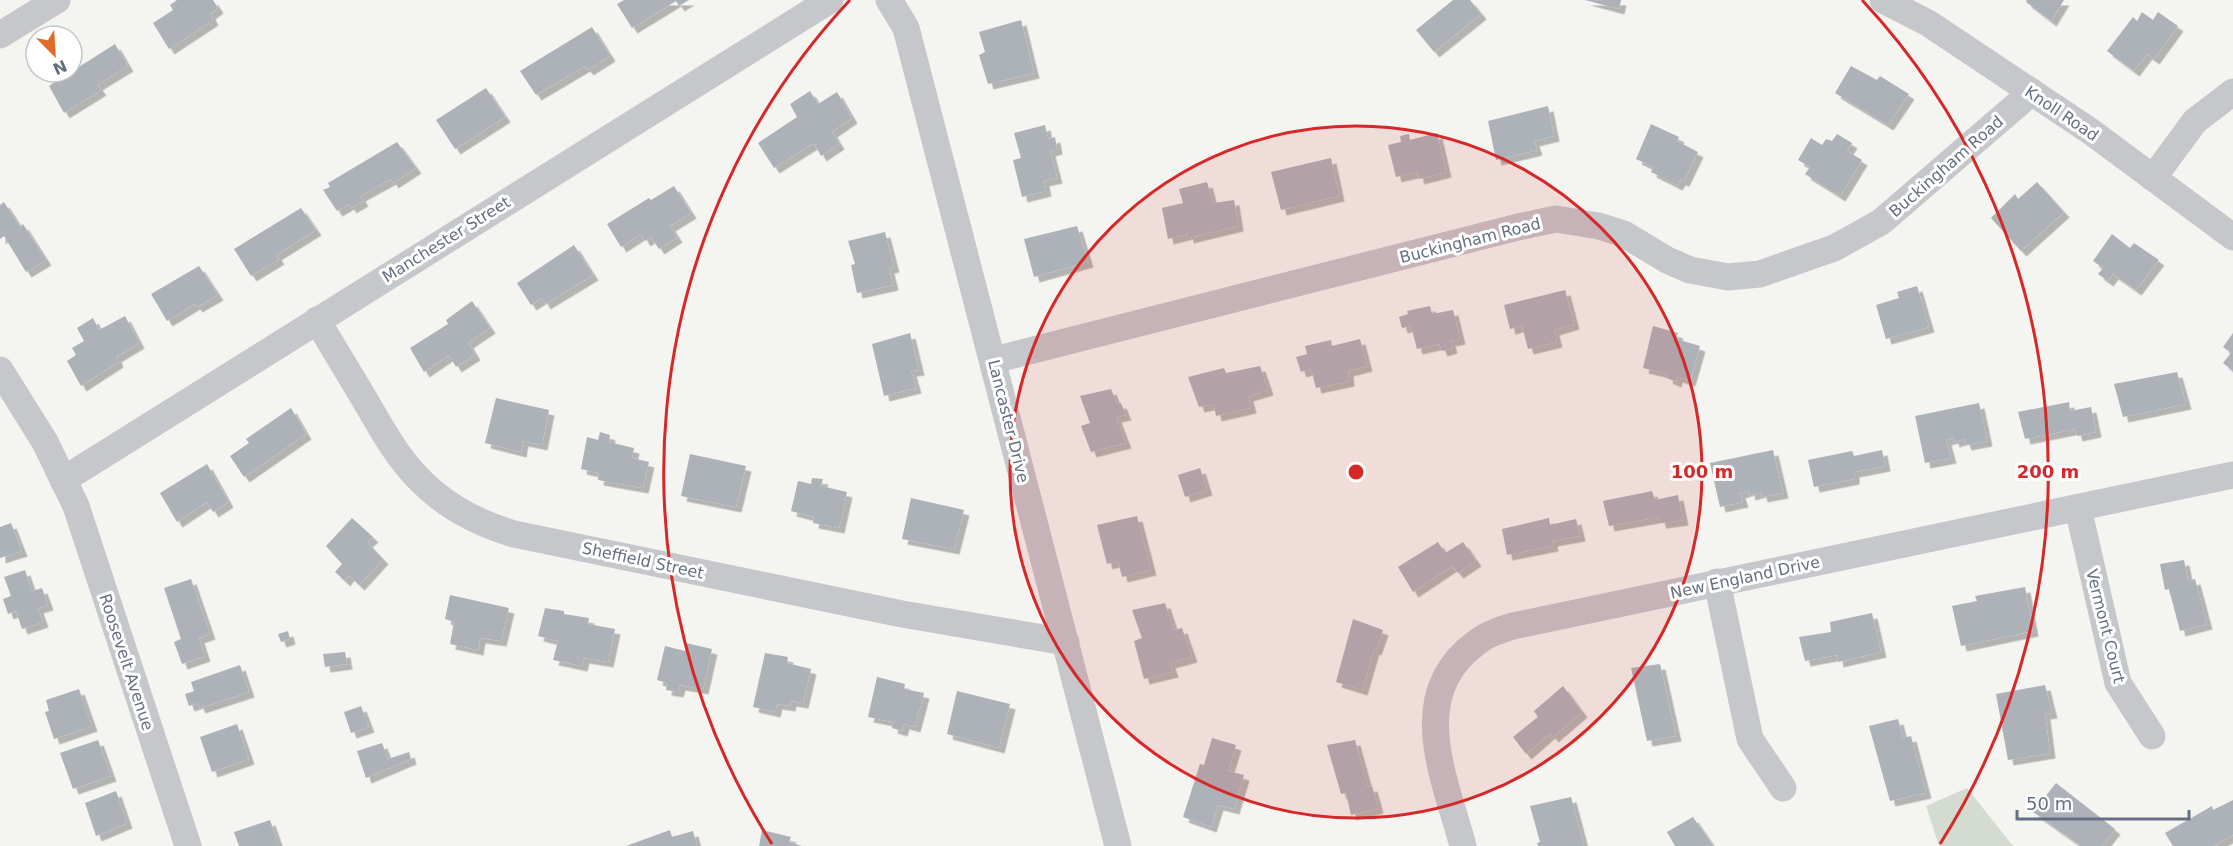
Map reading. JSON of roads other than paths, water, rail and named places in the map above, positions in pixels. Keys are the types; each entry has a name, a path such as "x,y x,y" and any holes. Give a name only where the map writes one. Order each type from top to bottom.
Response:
{"street":[{"path":"0,35 57,0"},
{"name":"Manchester Street","path":"63,480 830,0"},
{"name":"Lancaster Drive","path":"889,0 906,28 994,360 1118,846"},
{"name":"Knoll Road","path":"1883,0 1928,23 2090,131 2233,237"},
{"name":"Buckingham Road","path":"994,360 1556,219 1599,226 1624,234 1667,260 1690,270 1728,277 1760,274 1834,248 1881,222 2032,92"},
{"path":"2153,178 2196,121 2233,92"},
{"name":"Sheffield Street","path":"317,320 396,453 416,477 440,498 466,515 495,528 514,534 902,614 1066,642"},
{"name":"Roosevelt Avenue","path":"0,370 45,442 76,506 188,846"},
{"name":"New England Drive","path":"1463,846 1435,741 1436,706 1442,684 1453,666 1475,643 1489,635 1513,626 1716,582 2233,476"},
{"name":"Vermont Court","path":"2078,508 2118,683 2152,736"},
{"path":"1716,582 1750,739 1783,788"}]}
